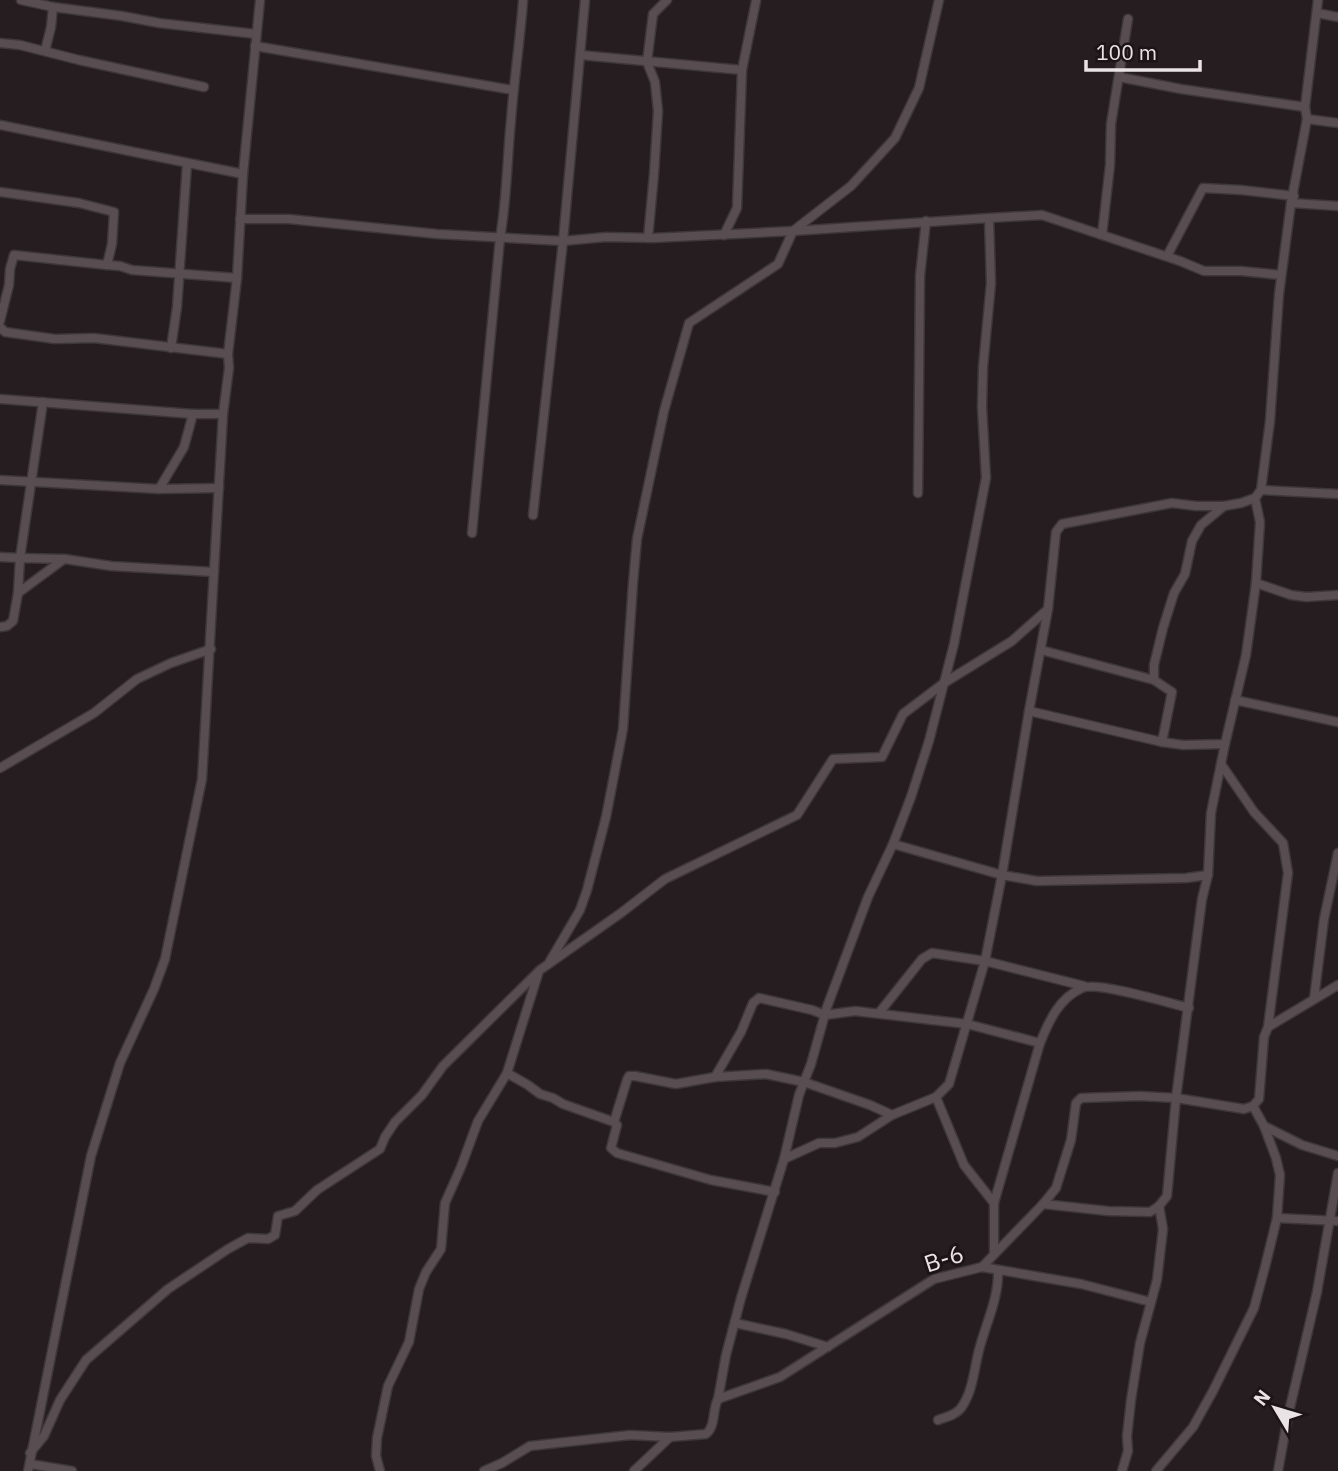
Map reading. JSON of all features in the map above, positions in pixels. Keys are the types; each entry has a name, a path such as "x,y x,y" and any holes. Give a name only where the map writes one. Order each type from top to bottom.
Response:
{"street":[{"path":"20,0 159,23 256,34"},
{"path":"72,1471 30,1469 30,1453 91,1156 120,1063 165,959 202,779 223,414 260,0"},
{"path":"472,533 504,216 513,90 521,32 523,1 513,0"},
{"path":"533,515 563,241 585,0"},
{"path":"648,238 658,111 655,82 647,62 654,0"},
{"path":"653,13 667,0"},
{"path":"723,234 737,208 742,70 756,0"},
{"path":"549,964 580,910 606,817 624,729 637,539 664,411 689,323 778,264 793,231 851,186 895,138 919,88 939,0"},
{"path":"1043,1205 1150,1212 1167,1196 1176,1098 1202,899 1208,875 1211,813 1246,655 1256,583 1260,522 1258,494 1270,421 1281,275 1307,119 1305,107 1318,0"},
{"path":"45,51 53,7"},
{"path":"1317,13 1338,18"},
{"path":"1102,235 1110,165 1111,124 1128,19"},
{"path":"0,43 20,45 204,87"},
{"path":"255,46 513,90"},
{"path":"580,55 742,70"},
{"path":"1119,77 1305,107"},
{"path":"1307,119 1338,123"},
{"path":"0,125 243,174"},
{"path":"171,348 177,307 187,164"},
{"path":"1167,256 1203,188 1241,190 1338,205"},
{"path":"0,192 114,212 112,244 107,265"},
{"path":"240,219 289,219 437,234 563,241 606,237 648,238 793,231 1042,215 1167,256 1203,271 1281,275"},
{"path":"484,1471 530,1446 630,1435 670,1437 706,1434 711,1430 726,1355 775,1192 799,1095 868,897 894,844 911,797 944,683 968,577 986,478 982,407 991,283 989,218"},
{"path":"918,493 920,276 926,221"},
{"path":"0,321 14,255 132,270 237,278"},
{"path":"0,269 10,270"},
{"path":"0,327 5,332 55,339 94,338 228,354"},
{"path":"0,399 223,414"},
{"path":"0,627 13,621 43,402"},
{"path":"159,489 184,447 193,414"},
{"path":"0,480 159,489 219,488"},
{"path":"784,1159 819,1143 835,1143 858,1137 892,1115 936,1097 949,1084 985,961 1048,609 1056,532 1062,524 1172,503 1224,506 1241,503 1258,494 1338,495"},
{"path":"1154,680 1154,666 1163,628 1174,593 1185,575 1192,541 1200,525 1224,506"},
{"path":"0,557 65,559 111,566 214,572"},
{"path":"18,593 65,559"},
{"path":"1256,583 1291,595 1338,595"},
{"path":"30,1453 44,1436 60,1400 86,1360 168,1289 248,1238 268,1239 275,1235 278,1216 295,1211 317,1190 380,1149 396,1122 422,1095 443,1066 540,970 665,879 797,815 833,759 882,757 903,714 944,683 1012,641 1048,609"},
{"path":"0,768 94,713 137,679 211,649"},
{"path":"1041,650 1154,680 1172,692 1162,742"},
{"path":"1235,700 1338,722"},
{"path":"1029,711 1162,742 1225,744"},
{"path":"1156,1471 1193,1427 1232,1354 1254,1308 1278,1218 1280,1175 1264,1126 1253,1106 1259,1099 1264,1037 1268,1027 1288,873 1287,859 1283,843 1254,812 1221,764"},
{"path":"894,844 1002,875 1037,881 1186,878 1208,875"},
{"path":"1314,999 1324,919 1338,853"},
{"path":"879,1013 922,959 932,953 985,961 1084,986 1101,987 1189,1008"},
{"path":"380,1471 376,1456 377,1438 388,1386 408,1342 419,1289 441,1249 445,1203 478,1121 507,1073 540,970"},
{"path":"1268,1027 1338,985"},
{"path":"994,1254 994,1203 1040,1043 1050,1018 1070,995 1084,986"},
{"path":"715,1077 756,999 825,1015 855,1011 967,1024 1040,1043"},
{"path":"507,1073 540,1094 614,1122 617,1125 611,1148 617,1153 711,1180 775,1192"},
{"path":"614,1122 629,1076 676,1084 715,1077 766,1074 804,1082 892,1115"},
{"name":"B-6","path":"718,1399 780,1377 934,1279 982,1267 1043,1205 1056,1188 1071,1140 1076,1103 1082,1098 1140,1096 1176,1098 1244,1109 1253,1106"},
{"path":"936,1097 964,1165 994,1203"},
{"path":"1264,1126 1302,1145 1338,1156"},
{"path":"1278,1471 1288,1416 1334,1221 1338,1173"},
{"path":"1122,1471 1128,1451 1130,1412 1140,1343 1157,1280 1163,1229 1159,1206"},
{"path":"1278,1218 1334,1221"},
{"path":"982,1267 1081,1284 1151,1302"},
{"path":"937,1420 961,1409 970,1392 986,1325 994,1307 998,1270"},
{"path":"735,1323 828,1347"},
{"path":"634,1471 670,1437"}]}
